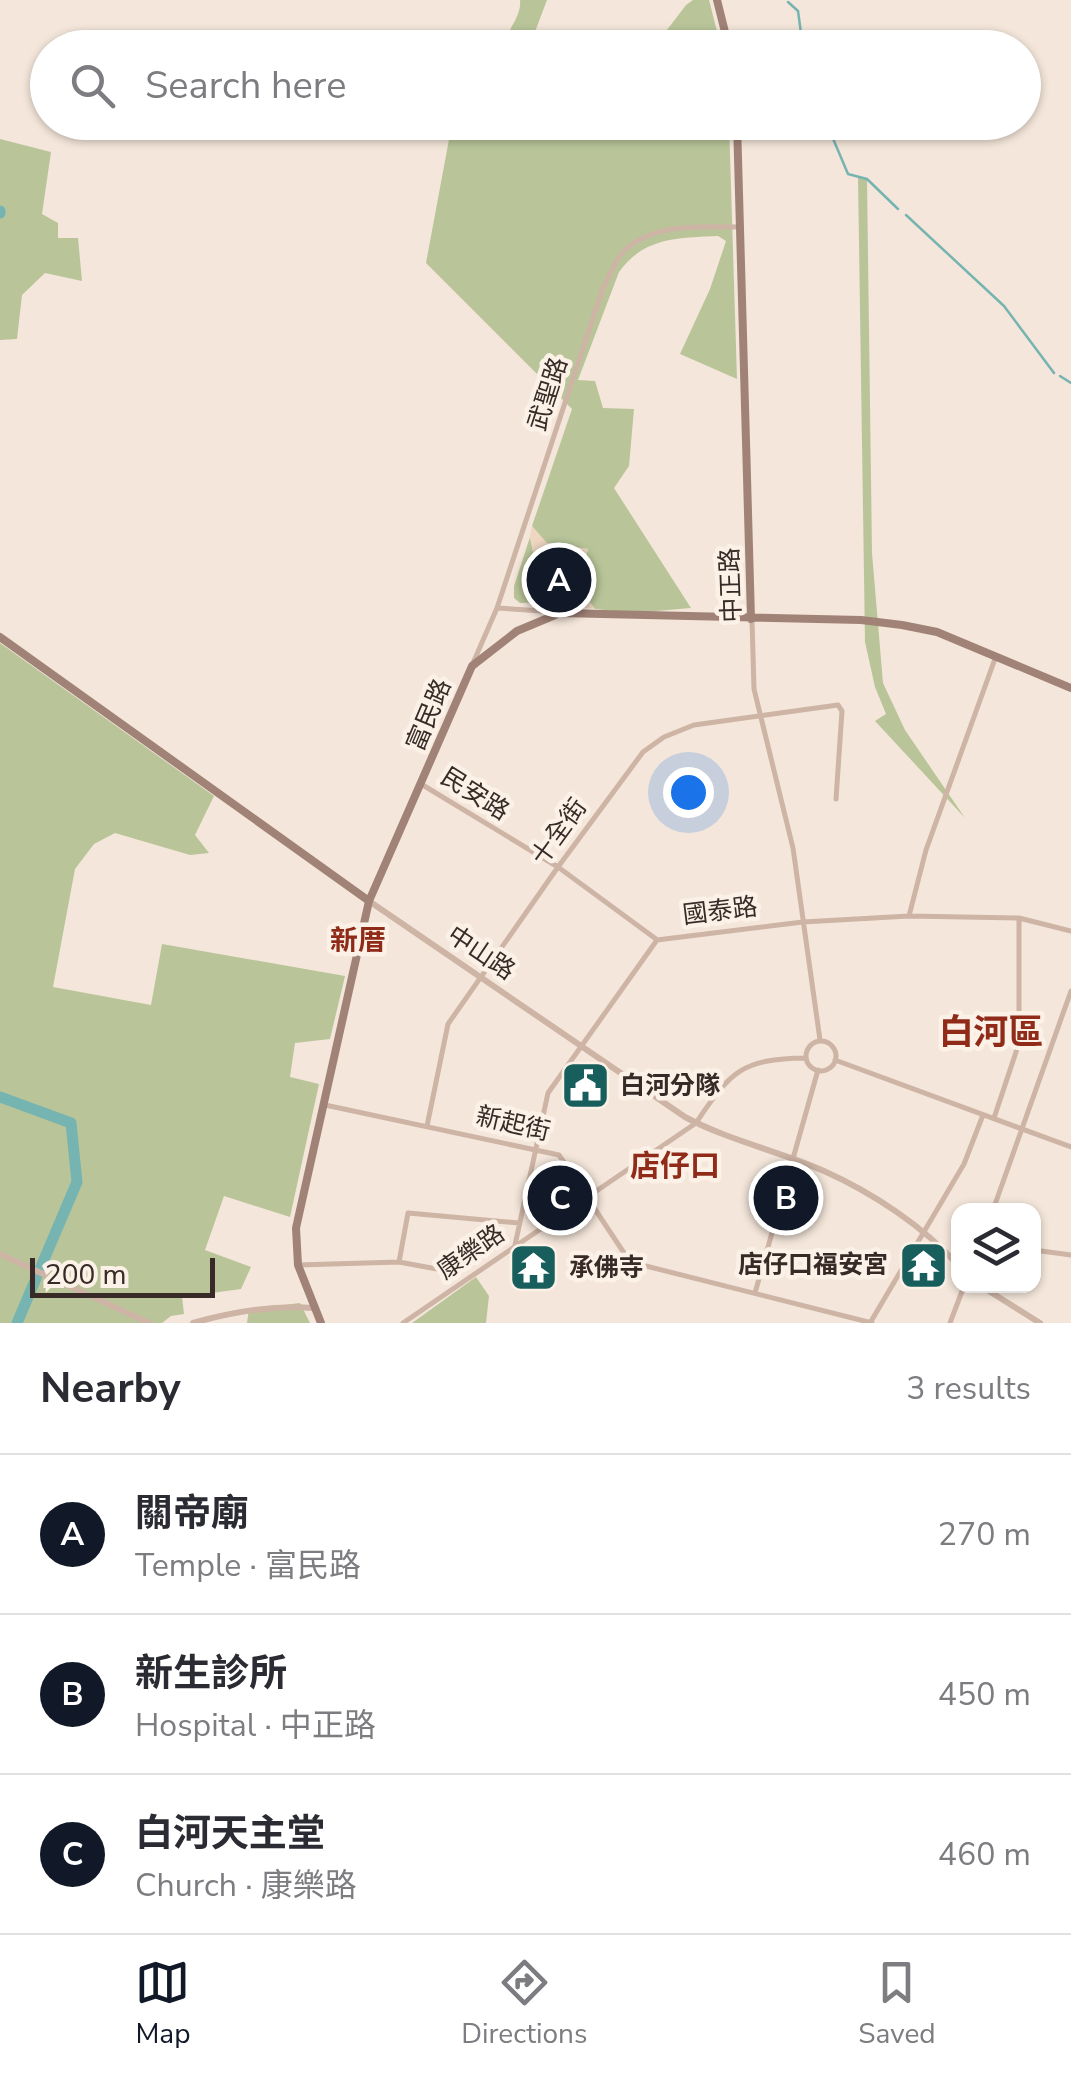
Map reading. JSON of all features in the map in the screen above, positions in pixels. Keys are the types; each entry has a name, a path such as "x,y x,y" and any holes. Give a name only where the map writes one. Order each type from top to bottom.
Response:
{"main road":[{"path":"717,0 724,30"},
{"name":"中正路","path":"737,140 752,619"},
{"name":"富民路","path":"321,1323 298,1265 296,1228 323,1104 370,901 472,666 516,631 560,612 861,620 937,632 1071,688"},
{"name":"中山路","path":"0,637 370,901"}],"street":[{"name":"武聖路","path":"472,666 497,608 603,288 622,252 653,233 685,227 739,227"},
{"path":"497,608 560,612"},
{"name":"中正路","path":"752,619 754,689 790,832 820,1040"},
{"path":"909,916 926,850 996,656"},
{"name":"十全街","path":"427,1126 448,1024 643,752 656,742 694,726 838,705 842,711 836,799"},
{"name":"民安路","path":"421,784 558,867 657,940"},
{"name":"中山路","path":"370,901 696,1123 826,1172 925,1232 951,1258"},
{"name":"國泰路","path":"515,1246 548,1093 657,940 803,922 909,916 1019,918 1071,931"},
{"path":"994,1118 1018,1043 1019,918"},
{"path":"995,1203 1071,991"},
{"path":"820,1040 833,1047 835,1060 826,1070 810,1066 806,1058 809,1046 820,1040"},
{"name":"康樂路","path":"403,1323 696,1123 729,1078 767,1059 806,1058"},
{"path":"835,1060 1071,1147"},
{"path":"756,1292 818,1070"},
{"name":"新起街","path":"323,1104 559,1155 630,1262 871,1323"},
{"path":"871,1323 964,1164 983,1115"},
{"path":"399,1262 408,1212 519,1223"},
{"path":"1041,1251 1071,1255"},
{"path":"0,1254 150,1323"},
{"path":"298,1265 399,1262 453,1272"},
{"path":"950,1323 961,1293"},
{"path":"992,1293 1040,1323"},
{"path":"193,1323 226,1314 292,1306 313,1308"}],"green space":[{"path":"520,0 547,0 536,30 510,30"},
{"path":"693,0 709,0 717,30 667,30"},
{"path":"0,139 51,152 42,214 58,223 58,238 78,238 82,281 45,273 22,295 17,339 0,340"},
{"path":"449,140 730,140 737,379 680,354 710,289 726,241 718,236 663,242 629,260 619,272 578,380 595,381 603,408 634,409 629,466 614,488 691,608 634,613 595,609 577,585 588,549 546,543 532,526 572,409 426,263"},
{"path":"858,177 867,179 872,553 883,683 905,730 965,818 875,721 886,714 865,642"},
{"path":"530,537 543,602 520,603 514,598 514,586"},
{"path":"0,643 214,796 195,835 209,853 190,855 115,833 94,844 75,869 53,987 151,1005 162,944 345,976 330,1039 295,1043 290,1077 319,1084 290,1217 224,1196 205,1250 251,1267 241,1289 182,1297 184,1314 171,1316 162,1323 0,1323"},
{"path":"476,1277 489,1296 486,1323 412,1323"},
{"path":"300,1303 310,1323 247,1323 249,1309"}],"shaded area":[{"path":"532,526 547,543 588,549 577,585 595,609 543,602 530,537","holes":["565,566 573,586 554,594 546,574"]}],"waterway":[{"path":"788,2 798,11 801,30"},
{"path":"834,140 848,174 867,179 898,209"},
{"path":"906,215 1004,306 1054,373"},
{"path":"1060,376 1071,383"},
{"path":"0,1097 71,1123 77,1182 17,1323"}],"place":[{"name":"關帝廟","path":"559,580"},
{"name":"白河分隊","path":"585,1086"},
{"name":"白河天主堂","path":"560,1198"},
{"name":"新生診所","path":"786,1198"},
{"name":"店仔口福安宮","path":"923,1265"},
{"name":"承佛寺","path":"534,1268"}],"district":[{"name":"新厝","path":"358,941"},
{"name":"白河區","path":"991,1032"},
{"name":"店仔口","path":"675,1166"}]}
